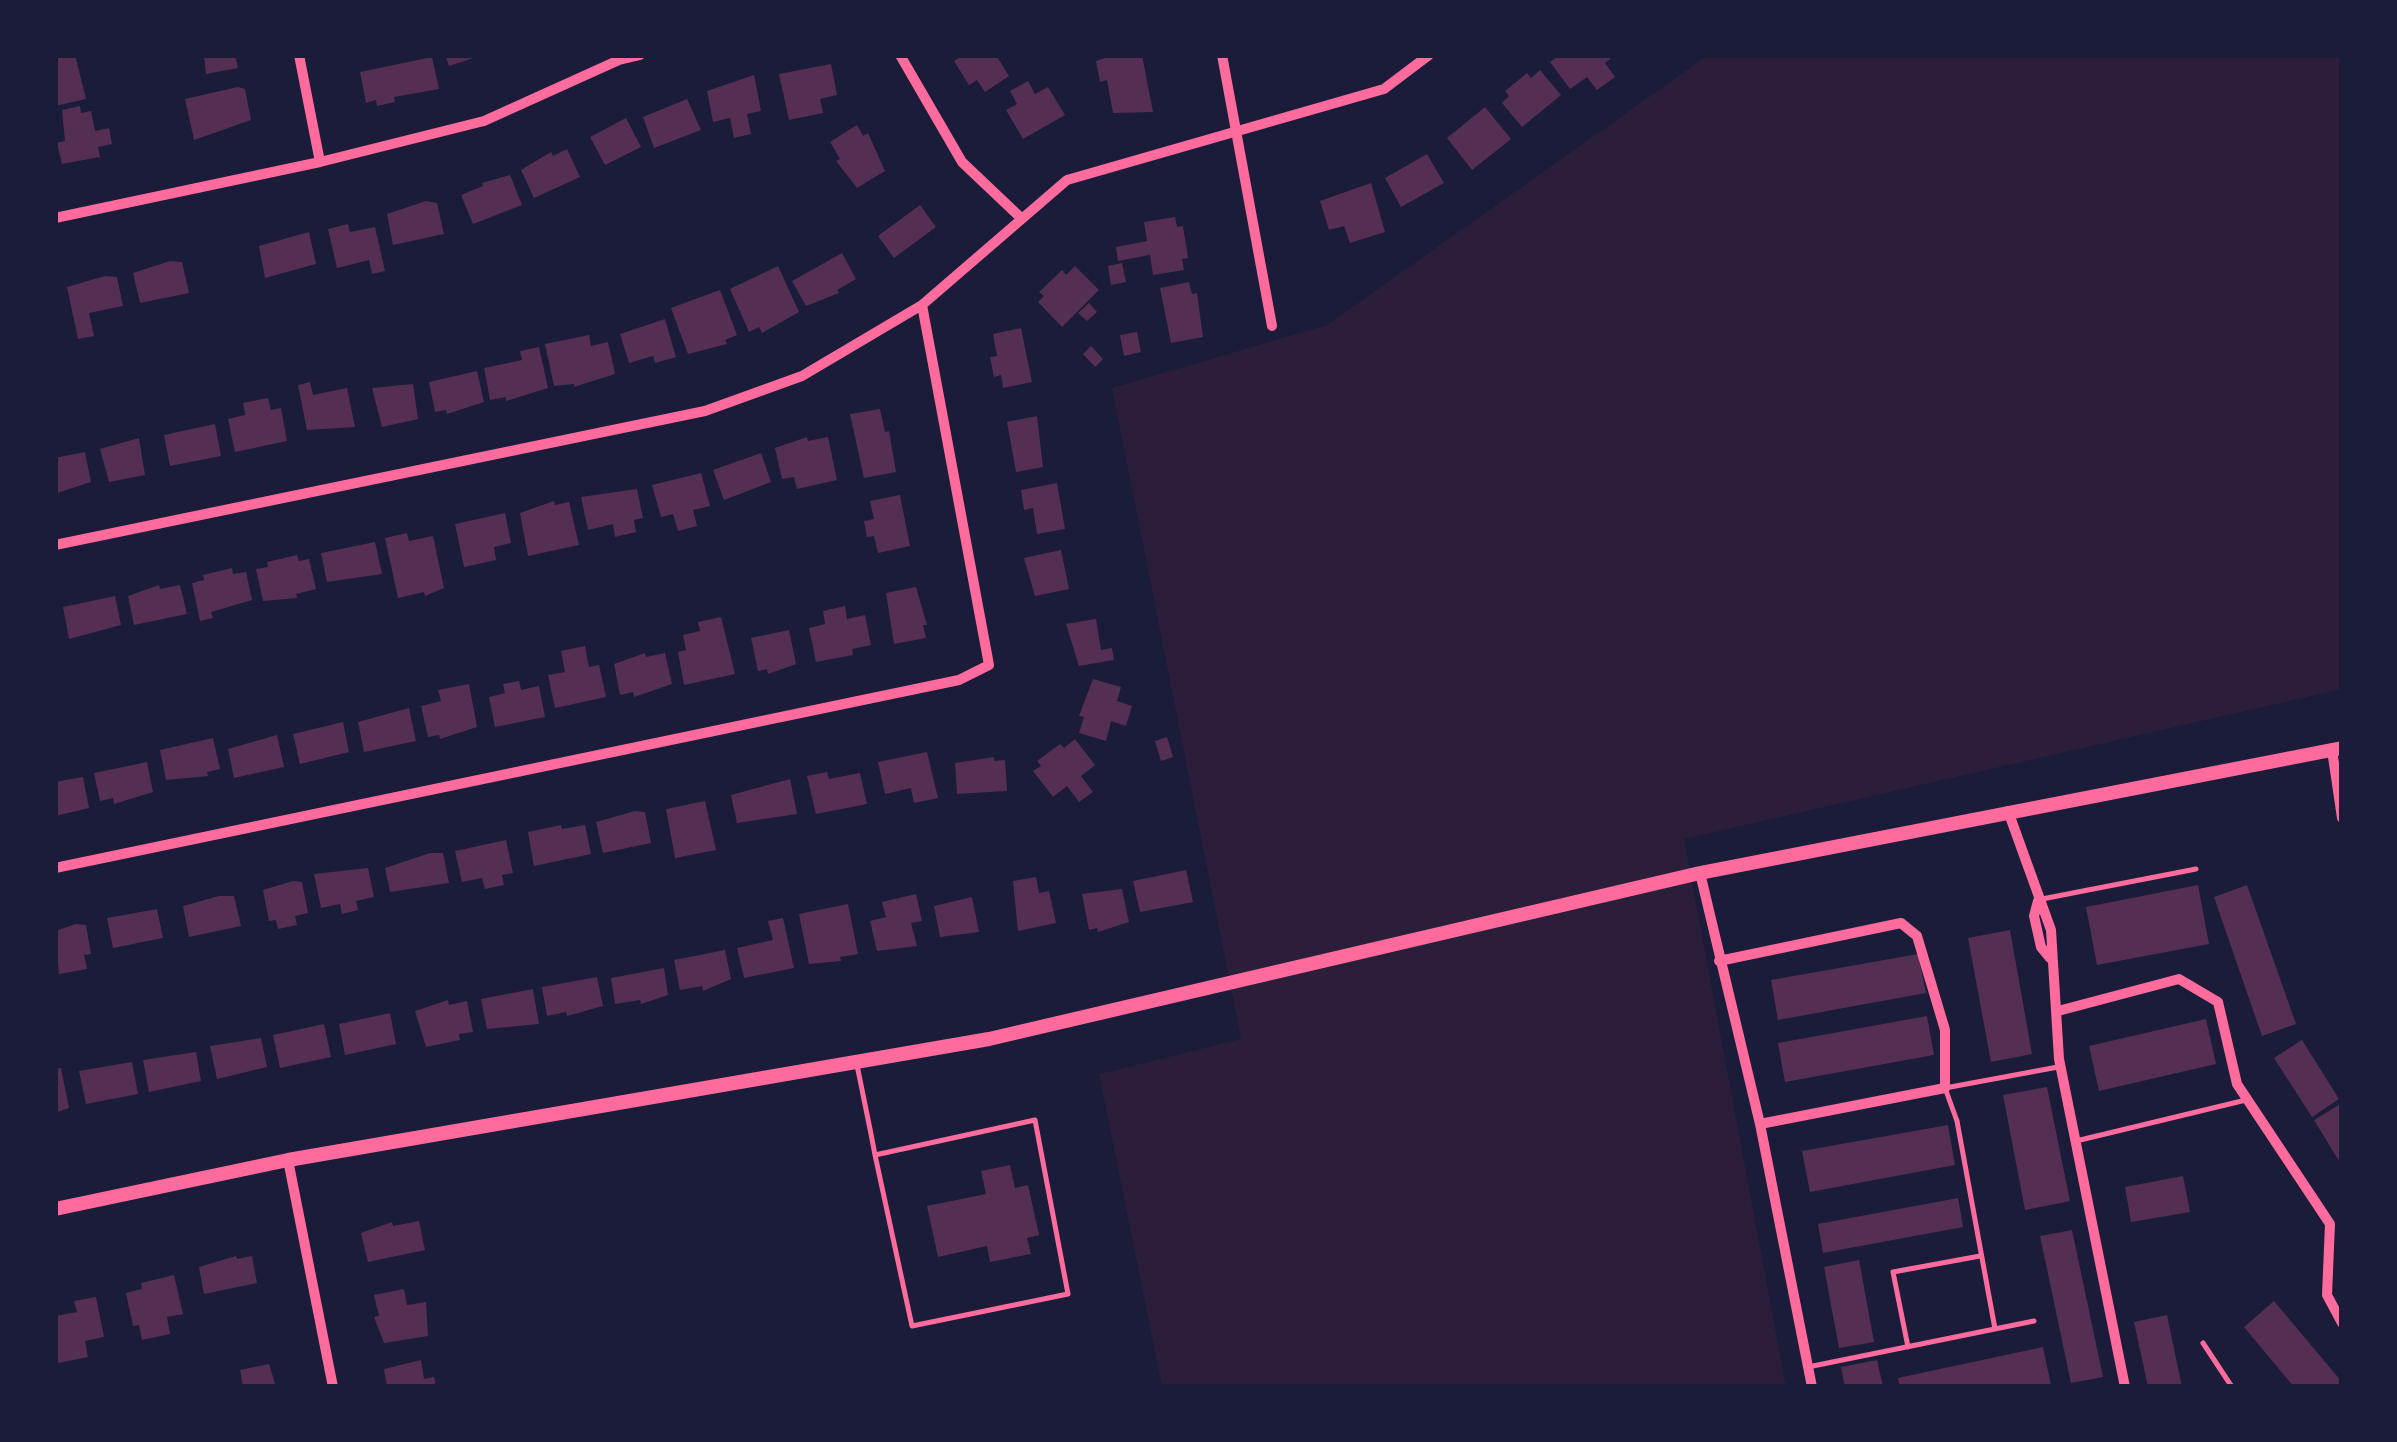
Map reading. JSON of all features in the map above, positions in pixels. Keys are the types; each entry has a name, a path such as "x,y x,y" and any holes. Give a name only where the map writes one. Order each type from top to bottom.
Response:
{"main road":[{"path":"55,1208 288,1160 989,1040 1700,873 2337,749"}],"street":[{"path":"299,55 320,162"},
{"path":"55,218 320,162 484,121 619,60 640,55"},
{"path":"900,55 962,162 1021,218"},
{"path":"1222,55 1272,326"},
{"path":"55,546 705,411 802,376 922,306 1067,180 1384,90 1429,55"},
{"path":"55,868 959,680 989,665 922,306"},
{"path":"2337,749 2342,818"},
{"path":"2008,810 2038,900 2047,910 2061,1067 2125,1387"},
{"path":"1700,873 1760,1124 1812,1387"},
{"path":"1718,961 1901,923 1917,936 1945,1030 1946,1088 1760,1124"},
{"path":"2058,1011 2180,979 2218,1002 2238,1084 2246,1100 2330,1224 2327,1295 2342,1323"},
{"path":"288,1160 333,1387"},
{"path":"2330,1224 2342,1216"}],"lane":[{"path":"2038,900 2196,869"},
{"path":"857,1062 875,1155 912,1326 1068,1294 1035,1120 875,1155"},
{"path":"1995,1329 1957,1121 1946,1088 2061,1067"},
{"path":"2076,1142 2246,1100"},
{"path":"1908,1347 1893,1272 1980,1256"},
{"path":"1808,1367 2034,1321"},
{"path":"2202,1343 2232,1387"}],"shaded area":[{"path":"1708,55 2342,55 2342,689 1684,839 1786,1387 1162,1387 1099,1074 1241,1039 1112,388 1327,325"}],"building":[{"path":"55,55 75,55 86,99 55,106"},
{"path":"204,55 235,55 238,68 206,74"},
{"path":"445,55 483,55 449,66"},
{"path":"963,55 996,55 1009,76 985,92 977,80 969,85 954,61"},
{"path":"1114,55 1142,55 1153,112 1113,113 1107,80 1100,82 1096,61"},
{"path":"1560,55 1615,55 1605,63 1615,77 1597,90 1587,77 1570,89 1550,62"},
{"path":"432,57 439,89 394,97 395,102 377,106 376,100 366,103 360,72"},
{"path":"831,64 837,95 820,99 823,113 789,120 779,74"},
{"path":"1540,70 1561,95 1522,127 1502,103 1509,96 1505,91 1527,73 1531,78"},
{"path":"754,75 761,111 747,114 751,134 734,138 730,118 713,122 707,91"},
{"path":"1028,81 1035,94 1048,87 1065,115 1023,139 1006,110 1017,104 1010,91"},
{"path":"238,87 245,89 251,120 194,140 185,99"},
{"path":"687,99 701,130 654,148 643,117"},
{"path":"80,106 81,113 91,111 95,131 109,128 112,144 98,147 100,157 62,164 57,143 65,141 62,110"},
{"path":"1485,107 1511,139 1472,170 1447,138"},
{"path":"626,118 641,147 605,165 590,137"},
{"path":"857,125 863,136 868,133 885,171 857,188 836,161 840,159 830,142"},
{"path":"567,149 580,177 534,198 521,170 551,152 553,156"},
{"path":"1427,154 1444,183 1401,207 1385,178"},
{"path":"510,175 522,205 473,224 461,195 483,186 482,183"},
{"path":"1371,183 1385,232 1350,243 1344,226 1329,230 1320,201"},
{"path":"426,201 437,203 444,234 393,245 387,214"},
{"path":"920,205 936,227 894,258 878,236"},
{"path":"1175,217 1177,227 1183,226 1188,258 1182,259 1184,270 1153,275 1150,255 1118,261 1116,247 1147,241 1144,222"},
{"path":"348,224 350,232 375,227 385,271 372,274 369,260 337,268 328,229"},
{"path":"309,232 316,264 265,278 259,246"},
{"path":"842,253 856,279 837,290 839,293 806,306 792,281"},
{"path":"170,261 182,262 189,293 140,303 133,273"},
{"path":"1122,263 1126,282 1111,285 1108,266"},
{"path":"778,266 799,312 762,333 759,327 749,332 730,289"},
{"path":"1075,266 1099,290 1062,327 1038,302 1044,296 1039,292 1062,270 1066,275"},
{"path":"105,276 117,277 123,306 89,313 94,336 78,339 67,287"},
{"path":"1189,282 1192,294 1197,293 1203,337 1171,343 1160,288"},
{"path":"720,290 737,335 725,340 727,344 688,354 671,308"},
{"path":"1089,303 1097,312 1087,321 1078,313"},
{"path":"665,319 676,357 655,363 653,356 629,363 620,334"},
{"path":"1021,328 1032,382 1003,388 1001,375 994,377 990,357 997,356 993,334"},
{"path":"1137,332 1141,352 1124,356 1120,335"},
{"path":"589,335 591,346 608,342 615,374 574,387 554,386 545,344"},
{"path":"1091,346 1103,359 1095,367 1083,354"},
{"path":"539,347 548,388 506,401 506,397 490,400 484,368 522,360 520,351"},
{"path":"477,371 484,402 447,414 446,410 435,412 429,382"},
{"path":"310,382 313,395 347,388 355,427 307,430 298,385"},
{"path":"413,384 418,419 382,427 372,388"},
{"path":"268,398 271,410 281,408 287,441 235,452 228,419 245,415 243,403"},
{"path":"880,409 885,432 889,431 896,472 864,478 850,414"},
{"path":"1037,416 1043,467 1016,472 1007,422"},
{"path":"215,424 221,456 170,466 164,435"},
{"path":"807,437 808,441 828,437 837,480 797,489 794,477 782,479 775,448"},
{"path":"139,438 145,475 109,482 100,449"},
{"path":"85,452 91,482 57,493 55,458"},
{"path":"761,453 771,482 724,500 713,470"},
{"path":"701,473 710,506 693,510 697,526 678,531 673,514 661,517 652,485"},
{"path":"1057,483 1065,529 1037,534 1033,508 1024,510 1021,490"},
{"path":"637,489 643,518 634,520 636,532 615,537 613,524 588,530 581,497"},
{"path":"900,495 910,546 878,553 874,536 867,537 864,521 874,519 870,501"},
{"path":"554,501 555,505 569,502 579,545 528,556 520,513"},
{"path":"505,513 511,543 494,547 496,560 464,567 455,524"},
{"path":"407,533 409,541 433,536 444,588 425,596 424,592 398,598 385,538"},
{"path":"375,542 382,574 327,582 321,553"},
{"path":"1061,550 1069,589 1035,596 1024,558"},
{"path":"297,555 299,561 309,559 316,589 296,594 297,598 263,601 256,569 268,567 267,562"},
{"path":"232,568 233,574 246,572 252,600 211,612 213,618 200,621 192,583 204,580 203,575"},
{"path":"159,585 160,589 180,585 187,614 134,625 128,596"},
{"path":"916,587 927,625 923,625 926,638 894,644 886,593"},
{"path":"115,596 121,625 69,639 63,607"},
{"path":"845,606 847,619 865,615 871,645 852,649 853,655 816,662 809,628 825,624 823,611"},
{"path":"721,617 735,674 684,685 678,652 686,650 683,635 700,631 698,622"},
{"path":"1096,619 1101,650 1112,648 1114,660 1079,666 1066,624"},
{"path":"789,630 796,664 768,674 767,669 758,671 751,638"},
{"path":"585,646 589,667 599,665 606,697 555,708 548,675 565,672 561,651"},
{"path":"645,653 646,657 665,653 672,684 634,697 633,692 620,695 614,664"},
{"path":"1093,679 1121,687 1117,701 1132,706 1126,726 1111,721 1106,741 1079,733 1084,717 1079,716"},
{"path":"519,681 521,690 539,686 545,717 495,727 489,697 505,693 503,684"},
{"path":"469,684 477,727 440,739 439,735 428,737 421,706 441,701 438,690"},
{"path":"409,708 416,741 364,752 358,722"},
{"path":"343,722 349,752 300,764 293,734"},
{"path":"277,735 284,767 234,778 228,749"},
{"path":"1167,737 1173,757 1161,761 1155,741"},
{"path":"213,738 220,769 207,772 208,776 166,780 160,750"},
{"path":"1075,739 1095,765 1081,776 1093,792 1079,802 1067,786 1053,797 1033,771 1041,766 1037,761 1060,744 1064,748"},
{"path":"927,752 938,798 914,803 911,788 885,794 878,762"},
{"path":"994,757 994,761 1005,760 1007,791 957,794 955,763"},
{"path":"147,762 153,792 114,804 113,798 100,801 94,773"},
{"path":"827,772 829,779 860,773 867,804 816,814 807,776"},
{"path":"83,777 89,808 55,816 55,782"},
{"path":"790,779 797,814 737,823 731,795"},
{"path":"705,801 716,850 675,858 666,809"},
{"path":"645,812 651,843 603,853 596,822"},
{"path":"561,825 562,829 585,825 591,854 534,866 528,832"},
{"path":"506,840 513,873 502,875 504,885 485,889 482,878 462,882 455,851"},
{"path":"430,853 443,853 449,883 390,892 385,868"},
{"path":"368,868 374,897 356,901 358,910 342,914 340,904 321,908 314,874"},
{"path":"1186,870 1193,902 1140,912 1133,881"},
{"path":"1036,877 1039,893 1049,891 1056,923 1018,931 1013,881"},
{"path":"302,882 308,913 295,916 297,925 278,929 276,920 269,921 263,890"},
{"path":"2198,885 2209,944 2097,965 2086,907"},
{"path":"2247,885 2296,1024 2262,1036 2214,897"},
{"path":"1122,889 1129,922 1098,932 1097,928 1089,930 1082,894"},
{"path":"916,894 922,921 911,923 917,946 877,951 870,921 886,917 882,902"},
{"path":"234,896 241,926 189,937 183,906"},
{"path":"972,897 979,932 940,937 934,906"},
{"path":"848,904 858,954 840,957 841,961 809,964 799,914"},
{"path":"157,909 163,938 113,948 107,918"},
{"path":"783,918 794,968 744,978 737,948 773,940 768,921"},
{"path":"86,925 91,954 84,955 87,969 59,974 55,931"},
{"path":"2010,930 2032,1054 1991,1062 1968,938"},
{"path":"725,950 731,979 703,991 702,986 680,990 674,960"},
{"path":"1918,954 1926,993 1778,1020 1771,980"},
{"path":"664,968 668,995 641,1004 640,1000 615,1004 611,978"},
{"path":"597,977 603,1006 567,1016 566,1012 547,1016 542,987"},
{"path":"533,989 539,1024 487,1029 481,999"},
{"path":"448,1000 449,1005 467,1001 473,1032 459,1034 460,1040 426,1047 415,1011"},
{"path":"390,1013 396,1044 345,1055 339,1024"},
{"path":"1927,1016 1934,1055 1785,1082 1778,1043"},
{"path":"2206,1019 2216,1064 2099,1091 2089,1046"},
{"path":"324,1024 331,1057 280,1068 273,1035"},
{"path":"261,1038 267,1067 217,1079 210,1046"},
{"path":"2302,1040 2339,1099 2312,1117 2274,1058"},
{"path":"196,1052 201,1081 149,1092 143,1060"},
{"path":"132,1062 138,1094 86,1104 79,1071"},
{"path":"61,1068 69,1108 55,1113 55,1069"},
{"path":"2047,1087 2070,1201 2025,1210 2003,1095"},
{"path":"2342,1103 2342,1166 2314,1120"},
{"path":"1948,1125 1955,1165 1810,1192 1802,1151"},
{"path":"1010,1165 1015,1188 1028,1185 1039,1235 1027,1238 1031,1254 990,1262 987,1246 938,1257 927,1206 986,1194 981,1171"},
{"path":"2183,1176 2190,1212 2131,1222 2125,1187"},
{"path":"1958,1198 1963,1227 1823,1253 1818,1224"},
{"path":"419,1221 425,1250 368,1262 361,1233 392,1222 393,1226"},
{"path":"2072,1230 2103,1377 2071,1383 2040,1236"},
{"path":"236,1256 252,1256 257,1283 204,1294 199,1267"},
{"path":"1859,1260 1874,1342 1839,1348 1824,1267"},
{"path":"174,1275 183,1314 167,1317 170,1334 142,1340 139,1325 133,1326 126,1293 142,1289 141,1283"},
{"path":"404,1289 407,1305 426,1302 428,1336 384,1343 374,1317 379,1316 374,1295"},
{"path":"96,1297 104,1337 85,1341 88,1357 58,1363 55,1316 77,1312 74,1301"},
{"path":"2274,1301 2342,1382 2342,1387 2294,1387 2244,1327"},
{"path":"2167,1315 2182,1387 2148,1387 2134,1322"},
{"path":"2043,1347 2051,1385 1900,1387 1898,1378"},
{"path":"421,1360 424,1379 434,1377 436,1387 387,1387 384,1369"},
{"path":"1877,1360 1883,1387 1845,1387 1841,1367"},
{"path":"269,1364 276,1387 243,1387 240,1370"}]}
